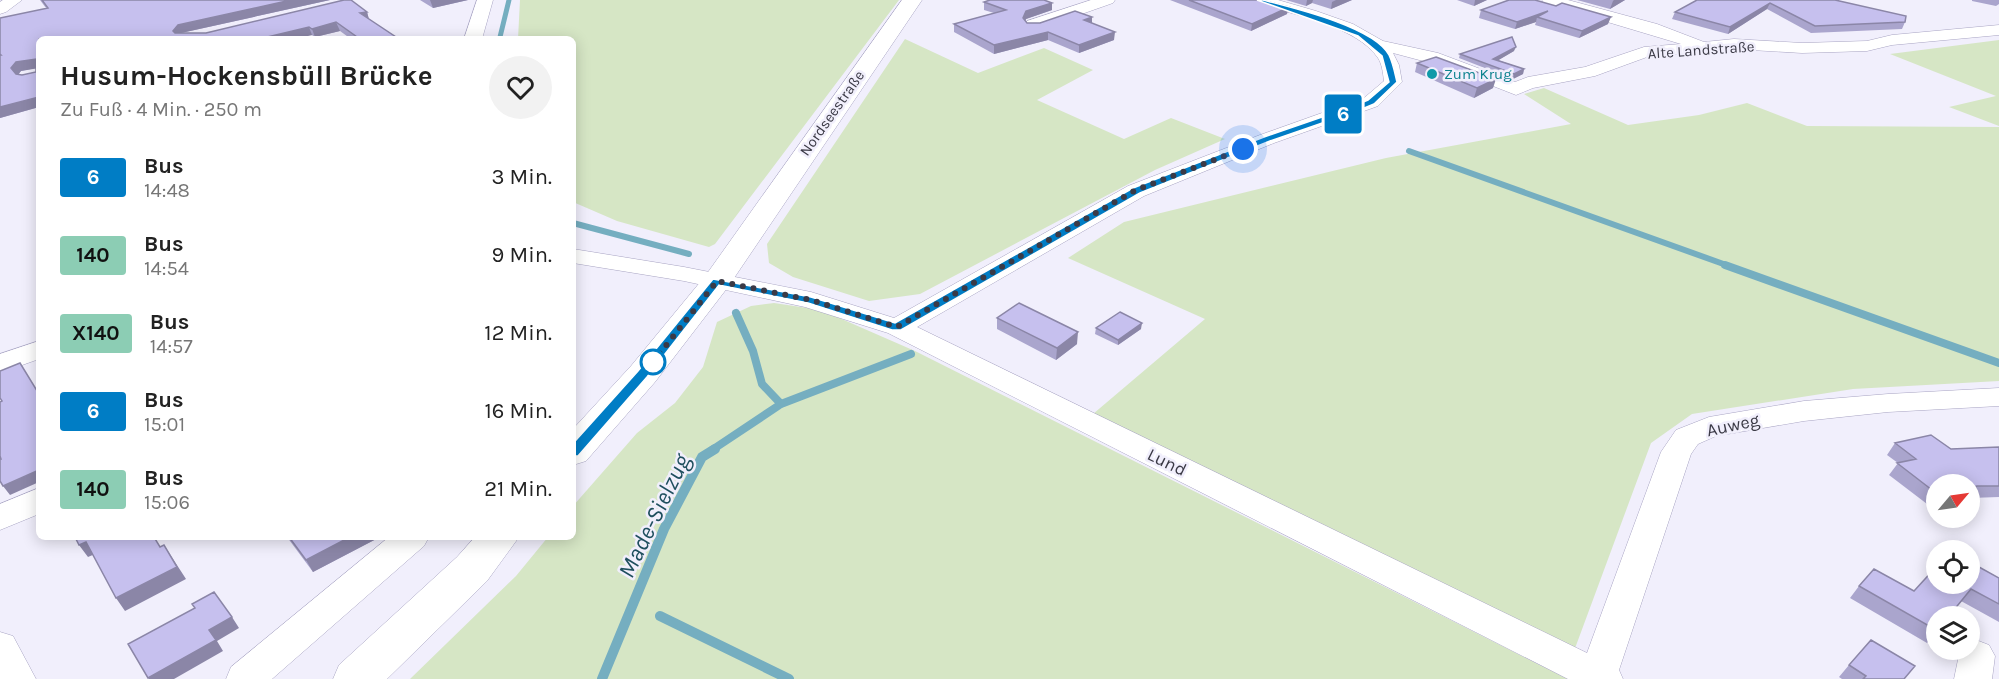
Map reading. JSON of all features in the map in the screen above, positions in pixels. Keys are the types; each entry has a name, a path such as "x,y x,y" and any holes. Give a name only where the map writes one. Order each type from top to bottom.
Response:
{"main road":[{"name":"Nordseestraße","path":"576,449 643,374 717,281 912,0"},
{"path":"356,679 471,569 496,540"}],"street":[{"path":"0,9 14,0"},
{"path":"474,36 485,0"},
{"path":"1033,25 1107,0"},
{"path":"897,327 1136,190 1371,102 1393,82 1388,62 1378,46 1361,34 1260,0"},
{"path":"1550,0 1651,28 1705,46"},
{"name":"Alte Landstraße","path":"1378,46 1412,50 1464,67 1515,89 1528,83 1589,72 1644,52 1734,44 1802,48 1867,46 1892,40 1999,30"},
{"name":"Lund","path":"576,257 811,300 897,327 1601,678"},
{"path":"0,364 36,350"},
{"name":"Auweg","path":"1601,678 1676,452 1687,437 1709,427 1804,411 1888,403 1999,397"},
{"path":"0,518 36,501"},
{"path":"244,679 408,540"},
{"path":"0,647 17,679"}],"green space":[{"path":"520,0 899,0 715,244 709,247 617,221 576,203 576,36 518,36"},
{"path":"905,39 978,73 1044,48 1093,70 1037,100 1124,139 1171,118 1225,139 1155,170 920,294 869,301 793,277 769,263 767,244"},
{"path":"1999,40 1999,126 1949,107 1996,96 1890,54"},
{"path":"1544,88 1628,125 1699,115 1747,103 1807,126 1999,127 1999,381 1853,389 1692,414 1651,443 1574,651 1093,414 1205,319 1068,258 1124,222 1386,158 1571,124 1524,94"},
{"path":"774,303 821,310 915,351 1568,679 410,679 516,576 546,540 576,540 576,503 637,433 675,403 703,367 717,322 751,306"}],"building":[{"path":"42,0 291,0 178,25 173,31 175,33 206,33 351,0 367,12 360,13 394,36 356,36 336,22 272,36 36,36 36,59 16,62 11,68 16,74 22,75 36,72 36,98 0,107 0,18 48,8"},
{"path":"1044,0 1052,3 1026,11 1023,18 1027,23 1040,23 1075,11 1092,17 1084,20 1115,32 1079,45 1048,32 994,45 954,24 1006,10 984,2"},
{"path":"1189,0 1261,0 1289,7 1252,24"},
{"path":"1509,0 1535,0 1556,6 1562,3 1611,17 1582,31 1537,17 1548,11 1517,22 1481,10"},
{"path":"1697,0 1835,0 1906,16 1905,22 1815,26 1770,3 1730,27 1675,12"},
{"path":"1512,37 1516,47 1493,59 1524,69 1514,74 1460,54"},
{"path":"1436,57 1496,79 1477,88 1417,63"},
{"path":"1019,303 1078,332 1057,348 997,318"},
{"path":"1120,312 1142,323 1118,340 1096,328"},
{"path":"20,363 36,389 36,471 3,486 0,481 0,402 2,401 0,371"},
{"path":"1931,435 1951,449 1999,447 1999,486 1980,486 1980,474 1926,474 1926,485 1897,463 1916,459 1895,443"},
{"path":"76,540 156,540 160,547 164,545 177,567 116,598 86,542 79,545"},
{"path":"291,540 344,540 306,560"},
{"path":"1980,568 1999,578 1999,604 1980,594"},
{"path":"1874,569 1914,591 1926,578 1926,594 1967,594 1957,606 1926,606 1926,624 1859,586"},
{"path":"214,592 232,617 209,630 216,640 148,678 128,644 195,608 192,604"},
{"path":"1871,640 1915,666 1904,679 1863,679 1866,676 1849,665"}],"waterway":[{"path":"500,36 509,0"},
{"path":"1409,151 1729,266"},
{"path":"576,224 689,254"},
{"path":"1725,265 1999,363"},
{"path":"736,313 753,351 762,384 781,404"},
{"path":"781,404 911,354"},
{"name":"Made-Sielzug","path":"712,450 781,404"},
{"name":"Made-Sielzug","path":"602,679 664,529 702,457 715,449"},
{"path":"660,616 789,679"}],"bus line":[{"name":"6","path":"576,449 643,374 717,281 811,300 897,327 1136,190 1267,139 1371,102 1393,82 1386,56 1378,46 1361,34 1261,0"}],"place":[{"name":"Zum Krug","path":"1432,74"}],"route":[{"path":"653,362 717,281 811,300 897,327 1136,190 1243,149"}]}
